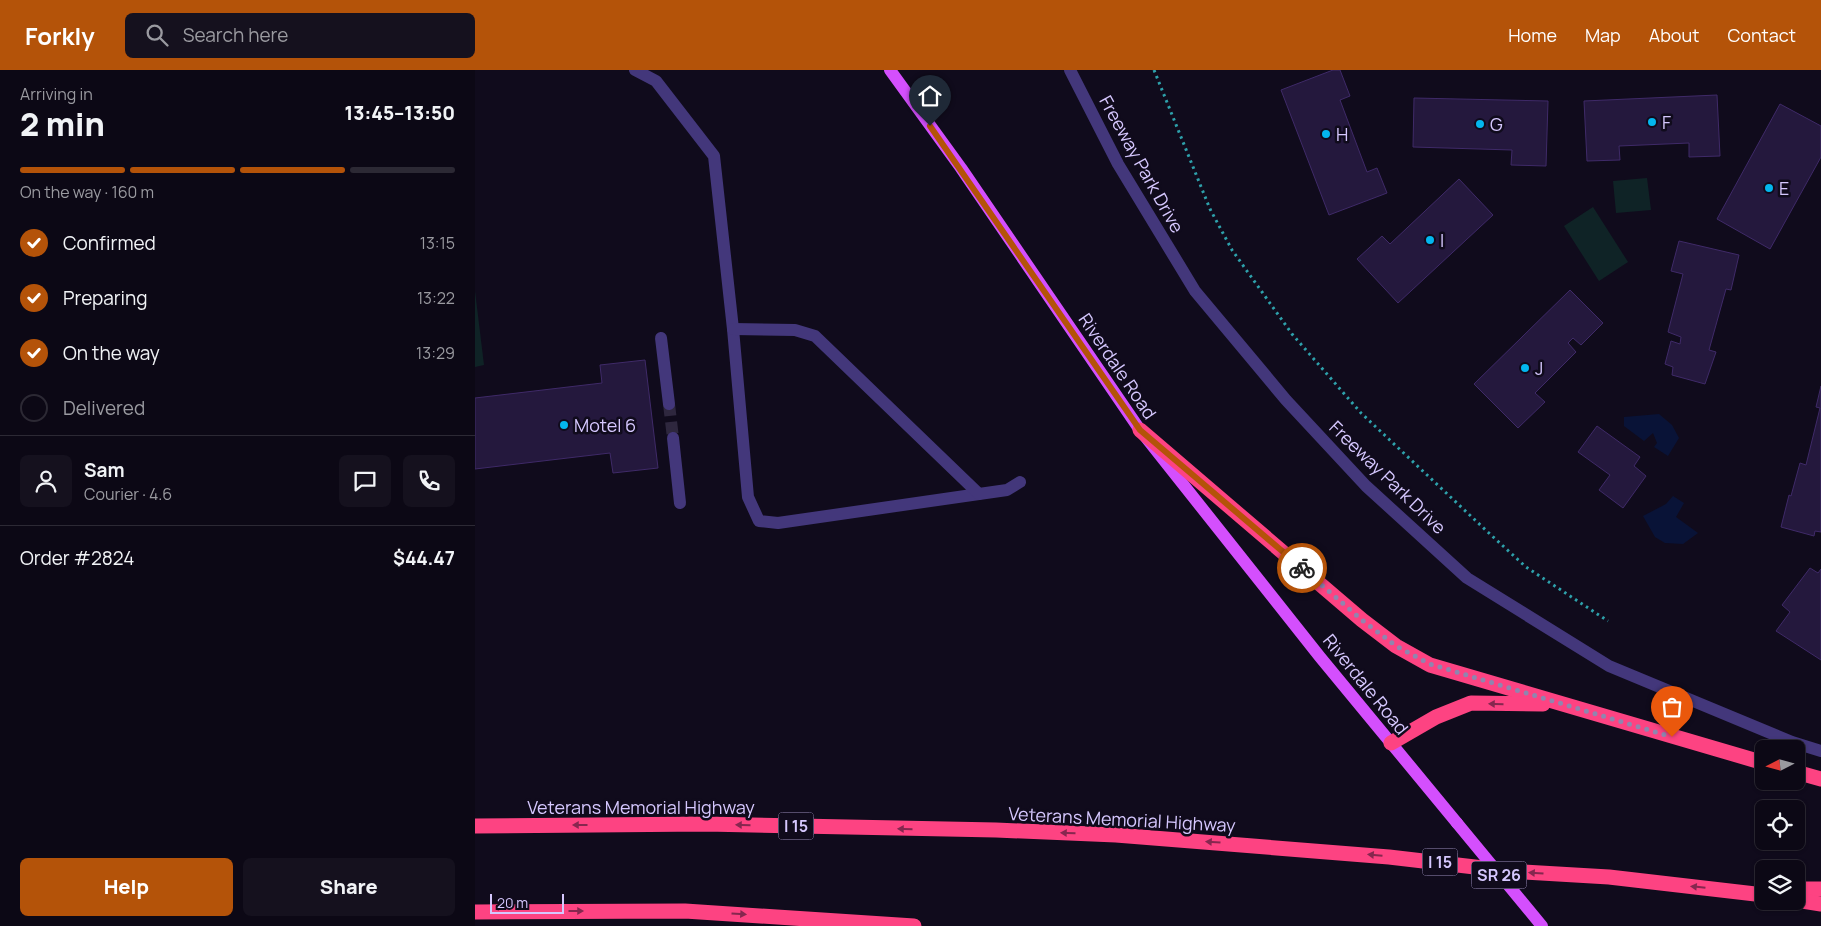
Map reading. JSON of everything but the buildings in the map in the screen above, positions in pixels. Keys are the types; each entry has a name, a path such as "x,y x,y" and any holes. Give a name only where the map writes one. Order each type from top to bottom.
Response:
{"highway":[{"path":"1140,430 1362,620 1396,646 1430,664 1755,760"},
{"path":"1391,742 1435,718 1471,703 1562,704"},
{"path":"1805,775 1821,779"},
{"name":"Veterans Memorial Highway","path":"475,826 706,824 996,830 1117,835 1389,856 1509,871 1609,877 1755,894"},
{"path":"1805,889 1821,888"},
{"path":"1732,890 1755,890"},
{"path":"1805,901 1821,904"},
{"path":"475,912 685,911 914,926"}],"main road":[{"name":"Riverdale Road","path":"890,70 961,168 1140,430 1320,657 1542,926"}],"street":[{"path":"635,70 656,81 714,156 733,329 748,497 759,520 777,523 1007,490 1021,482"},
{"name":"Freeway Park Drive","path":"1070,70 1118,164 1195,291 1287,400 1366,486 1467,578 1609,666 1792,742 1821,751"},
{"path":"733,329 795,330 815,336 979,494"},
{"path":"661,338 669,404"},
{"path":"673,438 680,503"}],"path":[{"path":"1153,70 1209,209 1232,250 1292,334 1361,413 1526,567 1607,621"}],"green space":[{"path":"1647,178 1651,210 1616,213 1613,181"},
{"path":"1593,207 1628,262 1599,281 1564,226"},
{"path":"475,291 484,365 475,367"}],"water":[{"path":"1659,414 1672,425 1679,438 1668,456 1654,447 1657,443 1653,433 1644,441 1624,426 1624,417"},
{"path":"1673,496 1684,503 1676,517 1698,533 1683,544 1665,543 1655,537 1643,516 1666,504"}],"tunnel":[{"path":"669,404 673,438"}],"way so far":[{"path":"1302,568 1362,620 1396,646 1430,664 1672,737"}],"place":[{"name":"F","path":"1652,122"},
{"name":"G","path":"1480,124"},
{"name":"H","path":"1326,134"},
{"name":"E","path":"1769,188"},
{"name":"I","path":"1430,240"},
{"name":"J","path":"1525,368"},
{"name":"Motel 6","path":"564,425"}],"route":[{"path":"930,126 972,184 1140,430 1302,568"}]}
